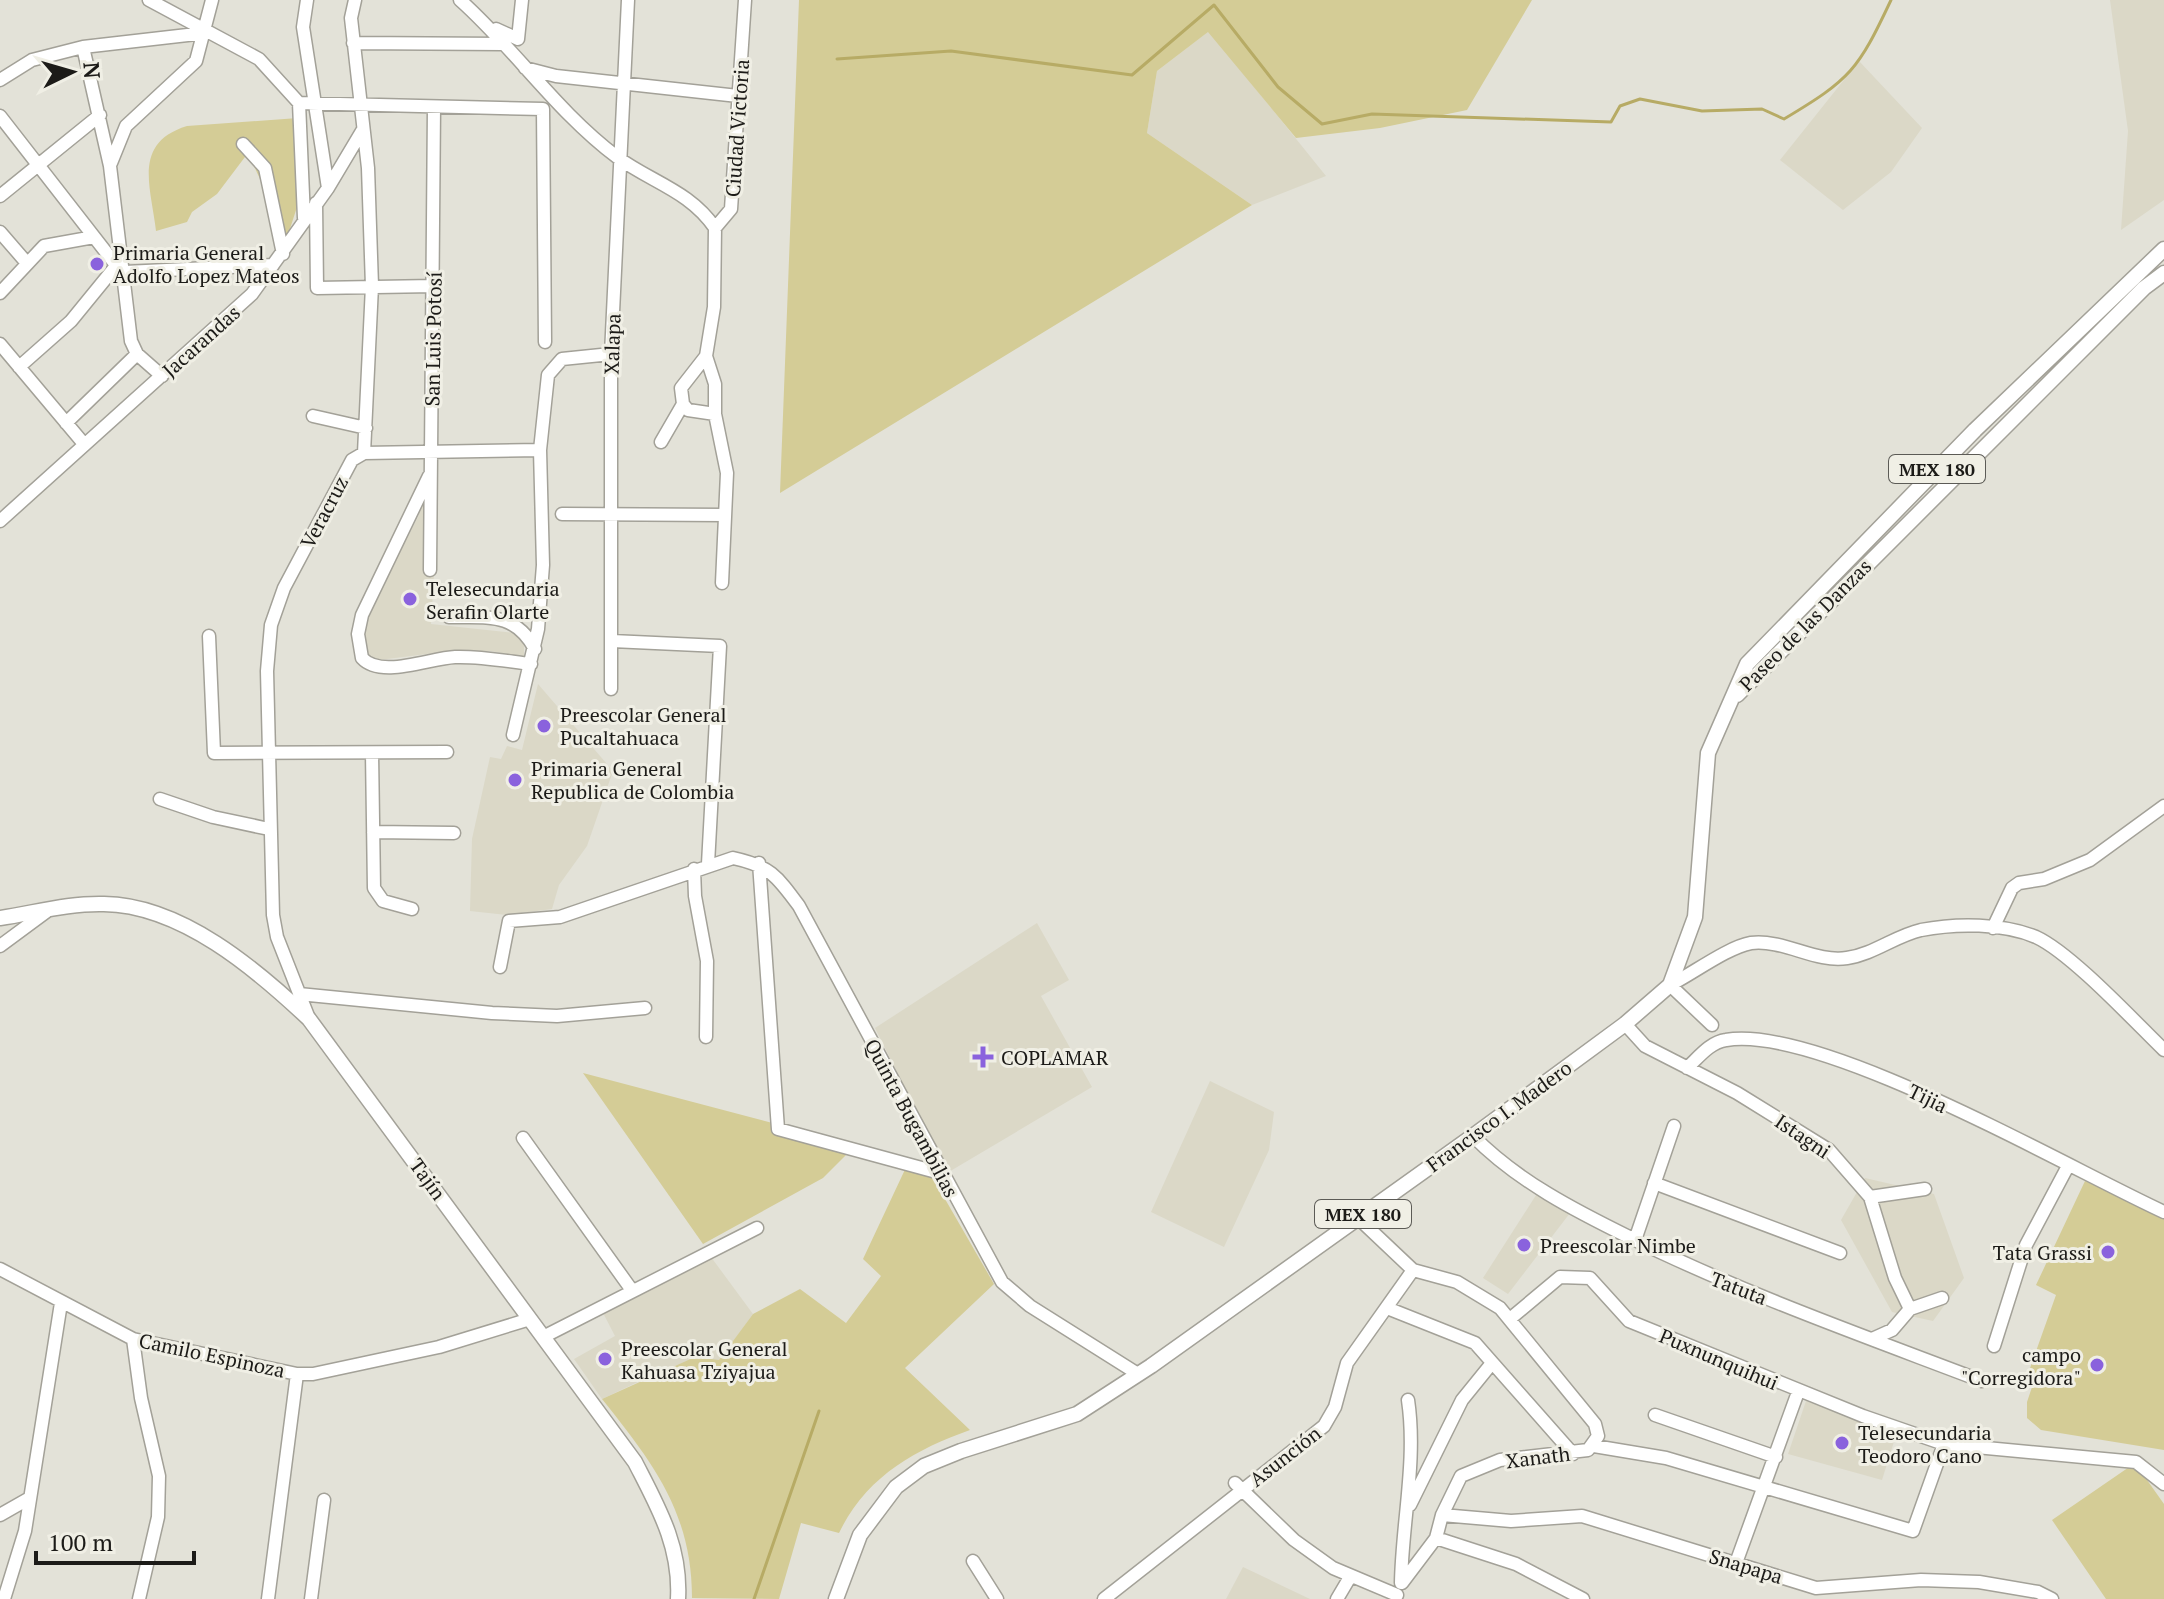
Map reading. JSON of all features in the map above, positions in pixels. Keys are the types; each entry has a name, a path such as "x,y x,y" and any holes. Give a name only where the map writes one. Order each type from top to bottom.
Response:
{"main road":[{"name":"Paseo de las Danzas","path":"1728,704 1756,651 1975,430 2164,249"},
{"name":"Paseo de las Danzas","path":"1728,704 2144,288 2164,273"},
{"path":"1975,430 1988,443"},
{"name":"Francisco I. Madero","path":"836,1599 860,1535 896,1487 924,1466 1077,1414 1473,1136 1625,1024 1670,985 1695,917 1708,753 1728,704"},
{"name":"Tajín","path":"0,918 107,904 141,909 180,925 261,976 309,1019 635,1462 668,1526 676,1552 678,1599"}],"street":[{"path":"149,0 205,33 259,59 299,103 304,221"},
{"path":"110,166 116,143 126,126 196,61 212,0"},
{"path":"307,0 303,27 328,188"},
{"path":"355,0 351,18 368,168 372,286 364,453 540,450"},
{"path":"460,0 488,24 525,68 618,158 692,201 715,228"},
{"path":"488,24 518,39 522,0"},
{"name":"Xalapa","path":"611,689 611,354 618,158 628,0"},
{"name":"Ciudad Victoria","path":"722,583 727,473 715,414 715,384 706,356 714,307 715,228 731,209 745,0"},
{"path":"0,80 32,60 83,47 205,33"},
{"path":"353,43 503,44"},
{"path":"83,47 110,166 131,341 137,354 162,376"},
{"path":"525,68 624,84 738,96"},
{"path":"299,103 543,109 545,342"},
{"name":"San Luis Potosí","path":"430,570 434,107"},
{"path":"0,196 100,115"},
{"path":"0,116 94,237 121,265 273,265"},
{"name":"Jacarandas","path":"0,521 252,294 328,188 362,131"},
{"path":"243,144 265,168 283,254"},
{"path":"316,203 317,288 434,286"},
{"path":"0,232 26,262"},
{"path":"0,293 26,262 54,242 94,237"},
{"path":"19,367 71,321 121,265"},
{"path":"0,344 84,444"},
{"path":"66,423 137,354"},
{"path":"513,735 535,649 543,565 540,450 548,375 553,365 562,359 611,354"},
{"path":"706,356 681,388 683,404 688,410 715,414"},
{"path":"661,442 683,404"},
{"path":"313,416 366,428"},
{"name":"Veracruz","path":"309,1019 277,937 273,915 267,671 274,607 352,460 364,453"},
{"path":"430,474 362,615 359,650 372,666 454,657 531,664"},
{"path":"562,514 725,515"},
{"path":"449,617 513,623 523,629 535,649"},
{"path":"209,636 214,753 447,752"},
{"path":"612,641 720,646 708,864"},
{"path":"372,753 377,895 412,909"},
{"path":"160,799 213,817 269,829"},
{"path":"1993,928 2012,888 2019,883 2044,879 2090,860 2164,806"},
{"path":"373,832 454,833"},
{"path":"500,967 509,921 560,917 733,858 759,863 778,1129 940,1173"},
{"name":"Quinta Bugambilias","path":"759,863 777,875 799,906 940,1173 1002,1282 1030,1306 1138,1374"},
{"path":"694,869 695,896 707,961 706,1037"},
{"path":"0,946 46,912"},
{"path":"1712,1025 1670,985 1752,943 1845,959 1925,929 1993,928 2037,937 2081,972 2164,1050"},
{"path":"299,994 492,1013 557,1016 645,1008"},
{"name":"Istagni","path":"1625,1024 1645,1046 1737,1093 1829,1150 1870,1197 1895,1278 1910,1309"},
{"name":"Tijia","path":"1687,1068 1711,1046 1724,1040 1796,1047 1879,1075 2164,1212"},
{"path":"1635,1240 1674,1126"},
{"name":"Tatuta","path":"1473,1136 1541,1189 1712,1278 1982,1381"},
{"path":"523,1138 631,1289"},
{"path":"1994,1346 2026,1245 2068,1166"},
{"path":"1654,1183 1840,1253"},
{"path":"1870,1197 1925,1189"},
{"name":"Xanath","path":"1358,1218 1413,1270 1457,1282 1511,1318 1595,1424 1598,1436 1594,1446 1573,1454 1500,1460 1474,1468 1461,1476 1442,1515 1436,1538"},
{"path":"543,1337 631,1289 757,1228"},
{"name":"Camilo Espinoza","path":"0,1269 133,1339 297,1374 313,1374 439,1347 530,1319"},
{"name":"Asunción","path":"1104,1599 1239,1486 1324,1426 1335,1407 1347,1363 1413,1270"},
{"name":"Puxnunquihui","path":"1511,1318 1560,1277 1590,1278 1629,1321 1798,1392 1949,1445 2136,1462 2164,1484"},
{"path":"1872,1339 1892,1330 1910,1309 1942,1298"},
{"path":"4,1599 25,1531 61,1303"},
{"path":"1387,1308 1475,1343 1573,1454"},
{"path":"133,1339 141,1398 159,1476 158,1517 139,1599"},
{"path":"1399,1592 1402,1531 1406,1517 1437,1444 1462,1400 1492,1363"},
{"path":"268,1599 297,1374"},
{"path":"1736,1563 1766,1488 1798,1392"},
{"path":"1406,1517 1412,1429 1408,1400"},
{"path":"1655,1415 1776,1457"},
{"path":"1594,1446 1666,1458 1913,1531 1949,1445"},
{"path":"1239,1486 1294,1540 1350,1577 1399,1592"},
{"path":"0,1515 28,1499"},
{"path":"311,1599 324,1500"},
{"name":"Snapapa","path":"1442,1515 1511,1521 1582,1516 1816,1588 1921,1580 1979,1582 2038,1592 2052,1599"},
{"path":"1399,1592 1436,1538 1516,1564 1583,1599"},
{"path":"973,1561 997,1599"},
{"path":"1337,1599 1350,1577"}],"shaded area":[{"path":"799,0 1532,0 1467,110 1380,128 1296,138 1208,32 1157,71 1147,133 1252,205 780,493"},
{"path":"2110,0 2164,0 2164,200 2121,230 2128,131"},
{"path":"1209,31 1326,176 1252,205 1147,133 1157,71"},
{"path":"1859,61 1922,128 1891,172 1843,210 1780,160"},
{"path":"298,118 297,207 287,238 248,153 217,194 192,212 187,222 156,231 149,168 158,143 187,126"},
{"path":"427,486 434,574 431,624 524,634 524,657 490,651 443,652 363,662 365,617 418,517"},
{"path":"538,684 613,771 587,846 559,885 552,909 507,915 470,911 472,839 490,757 501,759 507,746 522,750"},
{"name":"COPLAMAR","path":"1037,923 1069,980 1041,996 1092,1087 947,1173 875,1028"},
{"path":"583,1073 856,1145 823,1178 703,1244"},
{"path":"1210,1081 1274,1112 1269,1150 1224,1247 1151,1212"},
{"path":"909,1161 926,1166 994,1284 905,1368 970,1430 930,1447 894,1468 863,1496 839,1533 801,1523 779,1599 692,1598 685,1540 677,1515 653,1468 602,1399 695,1357 719,1360 753,1314 800,1289 846,1323 881,1276 863,1259"},
{"path":"1865,1178 1934,1194 1964,1278 1933,1321 1892,1312 1841,1220"},
{"path":"2085,1181 2164,1218 2164,1450 2041,1430 2027,1418 2027,1402 2032,1387 2024,1385 2056,1295 2036,1285"},
{"name":"Preescolar Nimbe","path":"1538,1192 1570,1213 1508,1294 1483,1278"},
{"path":"711,1257 753,1314 719,1361 640,1381 602,1399 574,1359 615,1336 602,1311"},
{"name":"Telesecundaria Teodoro Cano","path":"1806,1401 1897,1432 1882,1480 1788,1454"},
{"path":"2135,1463 2164,1504 2164,1599 2106,1599 2052,1520"},
{"path":"1243,1567 1310,1599 1226,1599"}],"waterway":[{"path":"837,59 951,51 1132,75 1214,5 1278,87 1322,124 1372,114 1611,122 1620,106 1640,99 1702,111 1762,109 1784,119 1824,93 1850,71 1870,42 1891,0"},
{"path":"754,1599 819,1411"}],"place":[{"name":"Primaria General Adolfo Lopez Mateos","path":"97,264"},
{"name":"Telesecundaria Serafin Olarte","path":"410,599"},
{"name":"Preescolar General Pucaltahuaca","path":"544,726"},
{"name":"Primaria General Republica de Colombia","path":"515,780"},
{"name":"COPLAMAR","path":"983,1057"},
{"name":"Preescolar Nimbe","path":"1524,1245"},
{"name":"Tata Grassi","path":"2108,1252"},
{"name":"Preescolar General Kahuasa Tziyajua","path":"605,1359"},
{"name":"campo \"Corregidora\"","path":"2097,1365"},
{"name":"Telesecundaria Teodoro Cano","path":"1842,1443"}]}
